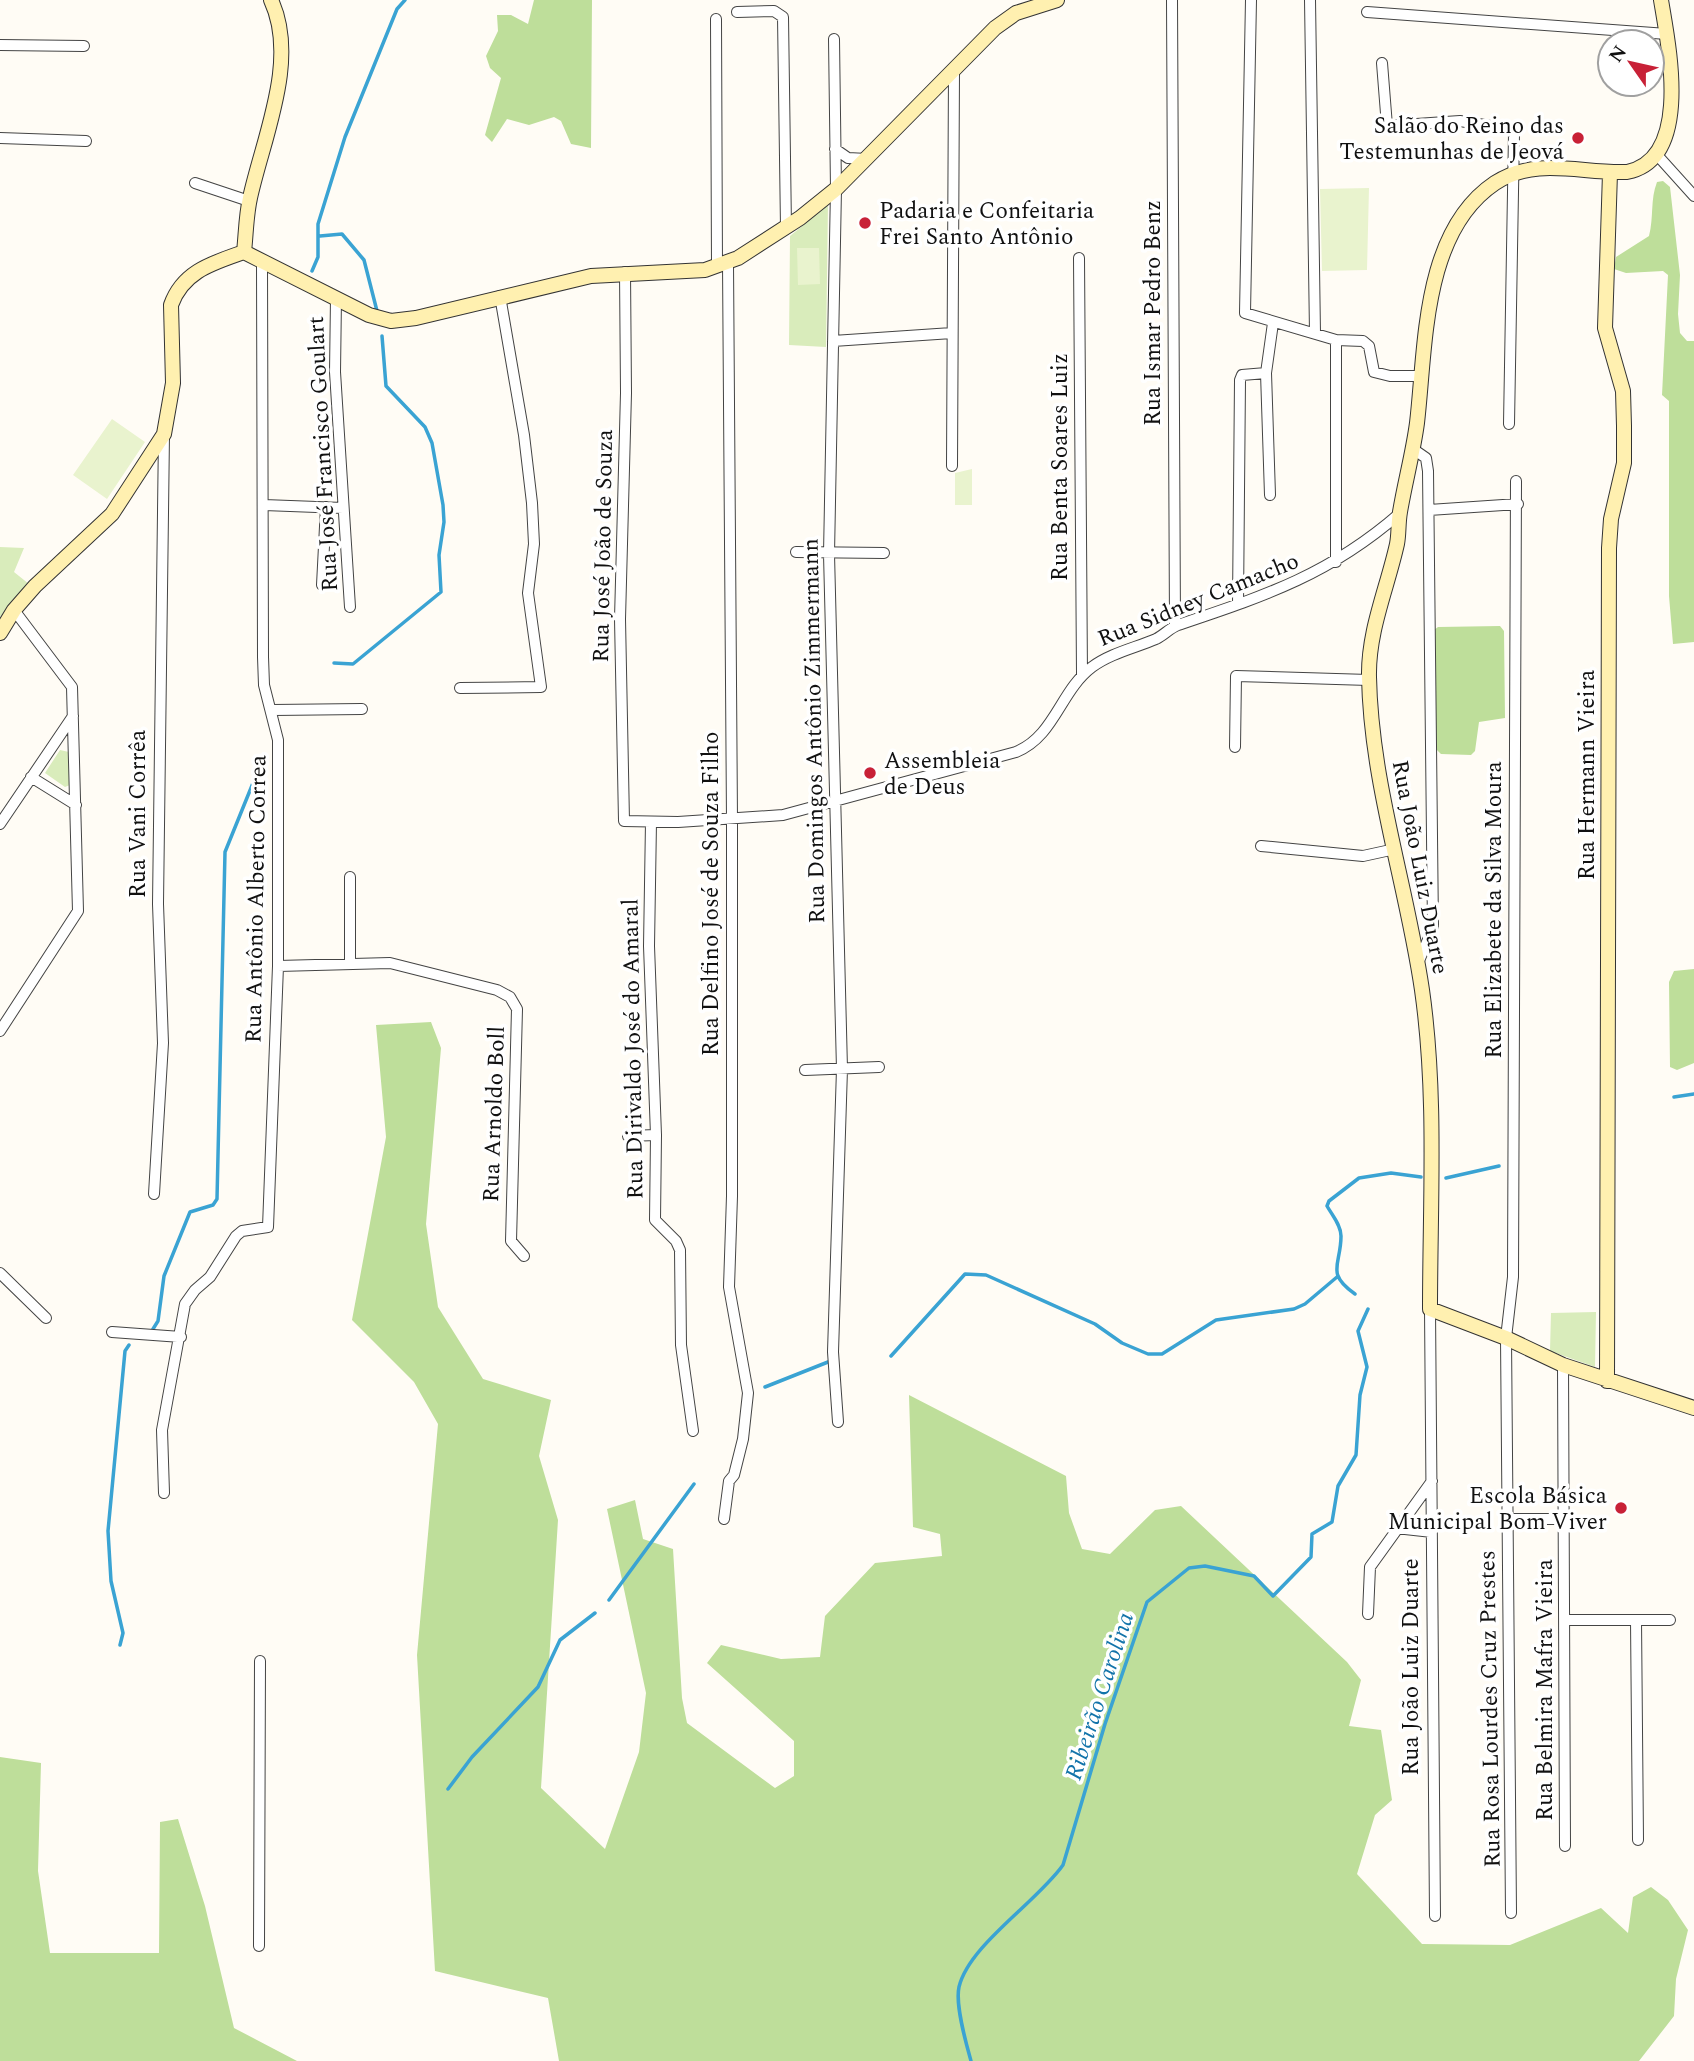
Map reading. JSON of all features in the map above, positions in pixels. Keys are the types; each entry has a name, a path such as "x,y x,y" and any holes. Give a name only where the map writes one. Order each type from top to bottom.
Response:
{"street":[{"path":"244,252 369,315 391,321 416,318 591,276 625,272 685,272 722,265 786,228 836,189 1016,6 1057,0"},
{"name":"Rua Ismar Pedro Benz","path":"1172,0 1175,626"},
{"path":"1251,0 1245,313 1336,340 1366,343 1372,370 1378,374 1422,376"},
{"path":"1310,0 1315,332"},
{"path":"1661,0 1667,34 1671,114 1664,146 1658,156 1694,196"},
{"path":"244,252 249,201 281,71 280,31 272,1"},
{"path":"737,12 774,11 783,16 786,228"},
{"path":"1367,12 1667,34"},
{"name":"Rua Delfino José de Souza Filho","path":"716,19 732,820 732,1196 729,1287 748,1392 743,1439 734,1475 729,1481 724,1519"},
{"name":"Rua Domingos Antônio Zimmermann","path":"834,39 836,189 830,554 842,1069 832,1352 838,1422"},
{"path":"0,45 84,46"},
{"path":"1382,63 1384,123 1391,127 1460,121 1508,129 1514,134 1509,424"},
{"path":"952,466 954,71"},
{"path":"0,138 86,141"},
{"path":"835,149 848,158 867,159"},
{"name":"Rua João Luiz Duarte","path":"1434,1916 1429,1056 1418,963 1375,755 1369,680 1371,645 1397,542 1399,514 1413,449 1426,312 1455,231 1478,198 1513,173 1539,166 1610,173 1637,170 1658,156"},
{"name":"Rua Hermann Vieira","path":"1607,1381 1609,548 1611,519 1624,463 1625,426 1623,391 1605,328 1610,173"},
{"path":"195,183 249,201"},
{"path":"0,633 14,610 54,566 112,514 164,434 172,396 170,321 176,291 199,269 244,252"},
{"name":"Rua Benta Soares Luiz","path":"1079,258 1082,676"},
{"name":"Rua Antônio Alberto Correa","path":"163,1493 162,1430 188,1297 210,1277 229,1244 242,1231 268,1227 278,966 278,740 273,710 265,691 263,657 262,263"},
{"name":"Rua José João de Souza","path":"624,821 620,618 626,393 625,272"},
{"path":"460,688 541,687 528,593 534,544 532,503 524,435 500,296"},
{"name":"Rua José Francisco Goulart","path":"336,298 335,372 350,607"},
{"path":"1270,495 1266,373 1273,323"},
{"path":"833,341 952,333"},
{"path":"1336,340 1336,562"},
{"path":"1238,604 1240,380 1242,375 1266,373"},
{"name":"Rua Vani Corrêa","path":"153,1194 163,1043 158,904 164,434"},
{"path":"1413,449 1422,453 1427,464 1429,510 1433,916 1429,943 1418,963"},
{"name":"Rua Elizabete da Silva Moura","path":"1506,1338 1513,1277 1516,481"},
{"path":"1429,510 1518,504"},
{"path":"264,506 343,508"},
{"path":"322,585 326,507"},
{"name":"Rua Sidney Camacho","path":"624,821 732,820 783,816 1025,748 1045,732 1082,676 1101,661 1157,638 1175,626 1238,604 1336,562 1359,548 1399,514"},
{"path":"796,552 884,553"},
{"path":"0,1031 78,911 73,715 69,681 14,610"},
{"path":"1235,747 1236,676 1369,680"},
{"path":"273,710 362,709"},
{"path":"0,824 73,715"},
{"path":"31,777 76,806"},
{"name":"Rua Dirivaldo José do Amaral","path":"652,822 649,946 656,1135 655,1220 676,1241 680,1250 681,1353 693,1431"},
{"path":"1261,846 1363,856 1395,849"},
{"path":"350,877 350,963"},
{"name":"Rua Arnoldo Boll","path":"278,966 390,962 504,992 515,1003 517,1009 511,1241 524,1256"},
{"path":"805,1070 879,1067"},
{"path":"628,1136 656,1135"},
{"path":"0,1273 46,1318"},
{"path":"1430,1308 1506,1338 1563,1365 1694,1408"},
{"path":"112,1332 181,1337"},
{"name":"Rua Rosa Lourdes Cruz Prestes","path":"1506,1338 1511,1913"},
{"name":"Rua Belmira Mafra Vieira","path":"1563,1365 1565,1846"},
{"path":"1368,1614 1370,1567 1432,1481"},
{"path":"1508,1519 1564,1519"},
{"path":"1396,1528 1432,1532"},
{"path":"1566,1620 1670,1620"},
{"path":"1636,1620 1638,1840"},
{"path":"259,1946 260,1661"}],"green space":[{"path":"534,0 592,0 591,148 571,144 561,121 554,117 529,125 507,119 492,142 485,135 501,78 490,68 486,56 498,31 497,15 511,15 528,24"},
{"path":"1663,181 1670,187 1680,275 1680,333 1687,341 1694,341 1694,642 1673,644 1669,596 1669,401 1662,395 1668,275 1663,271 1626,273 1614,269 1616,257 1649,236 1655,189 1657,182"},
{"path":"1369,188 1367,270 1322,271 1320,189"},
{"path":"828,205 826,347 789,345 790,236"},
{"path":"797,248 819,248 820,284 798,285"},
{"path":"112,419 145,442 107,499 73,475"},
{"path":"972,469 972,505 955,505 955,473"},
{"path":"0,547 24,548 14,572 29,584 0,617"},
{"path":"1500,626 1504,631 1505,718 1479,722 1475,751 1471,755 1441,754 1436,749 1434,630 1438,627"},
{"path":"60,750 69,752 70,785 65,787 45,773"},
{"path":"1694,969 1694,1063 1677,1070 1670,1067 1669,982 1674,971"},
{"path":"431,1022 441,1048 426,1224 438,1307 483,1379 551,1400 539,1456 558,1520 541,1788 605,1849 639,1752 646,1693 607,1509 635,1500 643,1539 673,1549 682,1698 687,1723 775,1788 794,1776 794,1741 707,1663 721,1645 781,1659 820,1657 825,1616 875,1563 942,1556 940,1534 913,1527 909,1395 1066,1476 1069,1513 1082,1549 1110,1554 1155,1510 1181,1506 1347,1662 1361,1680 1349,1726 1381,1730 1392,1800 1375,1815 1357,1874 1422,1944 1510,1945 1601,1908 1628,1933 1633,1897 1651,1887 1668,1900 1688,1930 1676,1979 1674,2016 1639,2061 559,2061 548,1998 435,1971 417,1655 438,1424 414,1382 352,1320 386,1137 376,1025"},
{"path":"1596,1312 1595,1367 1550,1351 1551,1313"},
{"path":"0,1757 41,1763 38,1871 50,1953 159,1953 160,1822 178,1819 205,1906 234,2028 297,2061 0,2061"}],"waterway":[{"path":"312,271 318,257 318,224 345,137 397,9 405,0"},
{"path":"320,236 342,234 364,260 377,311"},
{"path":"334,663 353,664 441,592 439,555 444,522 443,505 432,443 425,427 386,386 382,336"},
{"path":"153,1329 158,1321 164,1276 190,1212 213,1205 217,1199 225,852 253,783"},
{"name":"Ribeirão Carolina","path":"1674,1097 1694,1094"},
{"name":"Ribeirão Carolina","path":"1446,1178 1499,1166"},
{"name":"Ribeirão Carolina","path":"1355,1294 1337,1274 1341,1232 1327,1206 1329,1201 1359,1178 1391,1173 1421,1177"},
{"path":"891,1356 965,1274 986,1275 1095,1324 1122,1343 1148,1354 1162,1354 1216,1320 1294,1309 1305,1304 1337,1277"},
{"name":"Ribeirão Carolina","path":"971,2061 958,1995 965,1971 989,1940 1063,1865 1105,1724 1147,1602 1189,1568 1205,1566 1254,1576 1273,1596 1311,1557 1312,1534 1332,1522 1338,1486 1356,1455 1360,1395 1367,1367 1358,1331 1368,1309"},
{"path":"120,1645 123,1633 111,1581 108,1531 125,1351 129,1345"},
{"path":"765,1387 828,1362"},
{"path":"609,1600 694,1484"},
{"path":"448,1789 472,1757 538,1687 560,1640 595,1613"}],"place":[{"name":"Salão do Reino das Testemunhas de Jeová","path":"1578,138"},
{"name":"Padaria e Confeitaria Frei Santo Antônio","path":"865,223"},
{"name":"Assembleia de Deus","path":"870,773"},
{"name":"Escola Básica Municipal Bom Viver","path":"1621,1508"}]}
